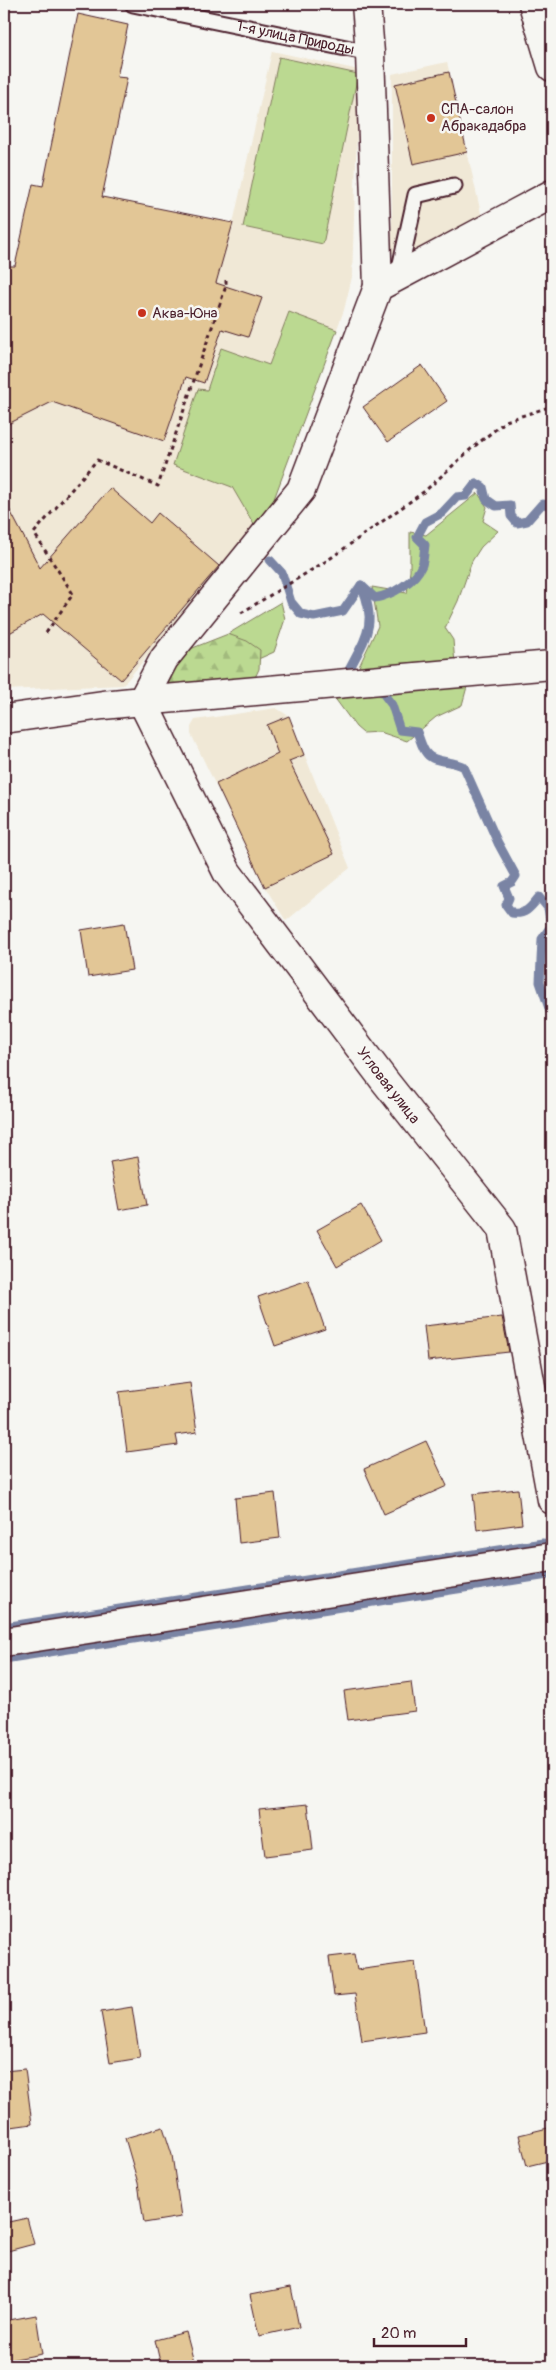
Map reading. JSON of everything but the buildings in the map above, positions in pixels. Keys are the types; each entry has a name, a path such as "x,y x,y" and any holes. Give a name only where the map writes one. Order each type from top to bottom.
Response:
{"street":[{"path":"142,701 164,659 301,490 388,282 366,4"},
{"path":"533,4 552,67"},
{"path":"388,282 552,194"},
{"path":"4,720 142,701 552,665"},
{"name":"Угловая улица","path":"142,701 227,872 378,1072 502,1228 552,1500"},
{"path":"4,1642 552,1557"}],"lane":[{"name":"1-я улица Природы","path":"133,4 370,53"},
{"path":"388,282 416,195 454,186"}],"path":[{"path":"46,633 73,594 34,533 97,460 158,486 226,280"},
{"path":"278,592 426,491 471,448 506,421 552,406"}],"shaded area":[{"path":"272,51 359,70 352,277 344,310 271,507 123,685 4,690 4,266 15,266 33,184 233,223"},
{"path":"447,62 482,218 417,254 392,253 392,74"},
{"path":"276,708 289,716 350,868 286,921 265,887 191,734 191,727 195,720"}],"green space":[{"path":"279,57 358,74 323,244 243,227"},
{"path":"289,312 337,330 271,507 256,528 232,487 173,465 198,389 207,390 221,348 269,365"},
{"path":"478,493 487,507 483,521 498,531 481,547 472,561 458,601 445,628 453,640 455,664 355,675 378,626 372,587 407,593 410,571 410,532 426,535"},
{"path":"281,602 285,619 274,652 245,665 210,652 228,634"},
{"path":"228,634 247,641 260,650 259,669 253,682 159,692 180,653"},
{"path":"468,683 462,705 436,717 407,741 380,732 363,733 356,727 331,693"}],"waterway":[{"path":"361,585 375,598 389,594 409,582 419,571 423,563 425,545 417,537 425,522 442,513 457,497 466,496 476,483 483,487 486,499 496,506 510,505 511,516 517,523 527,521 542,504 552,505"},
{"path":"270,560 282,573 291,602 301,614 314,617 343,611 361,585 369,610 368,630 348,672"},
{"path":"376,684 392,705 400,730 417,732 424,749 430,757 464,767 498,843 516,876 512,882 504,886 509,898 506,905 512,913 525,911 539,897 548,908 551,926 542,939 540,982 552,1017"},
{"path":"4,1627 543,1543"},
{"path":"4,1659 548,1575"}],"place":[{"name":"СПА-салон Абракадабра","path":"431,118"},
{"name":"Аква-Юна","path":"142,313"}]}
